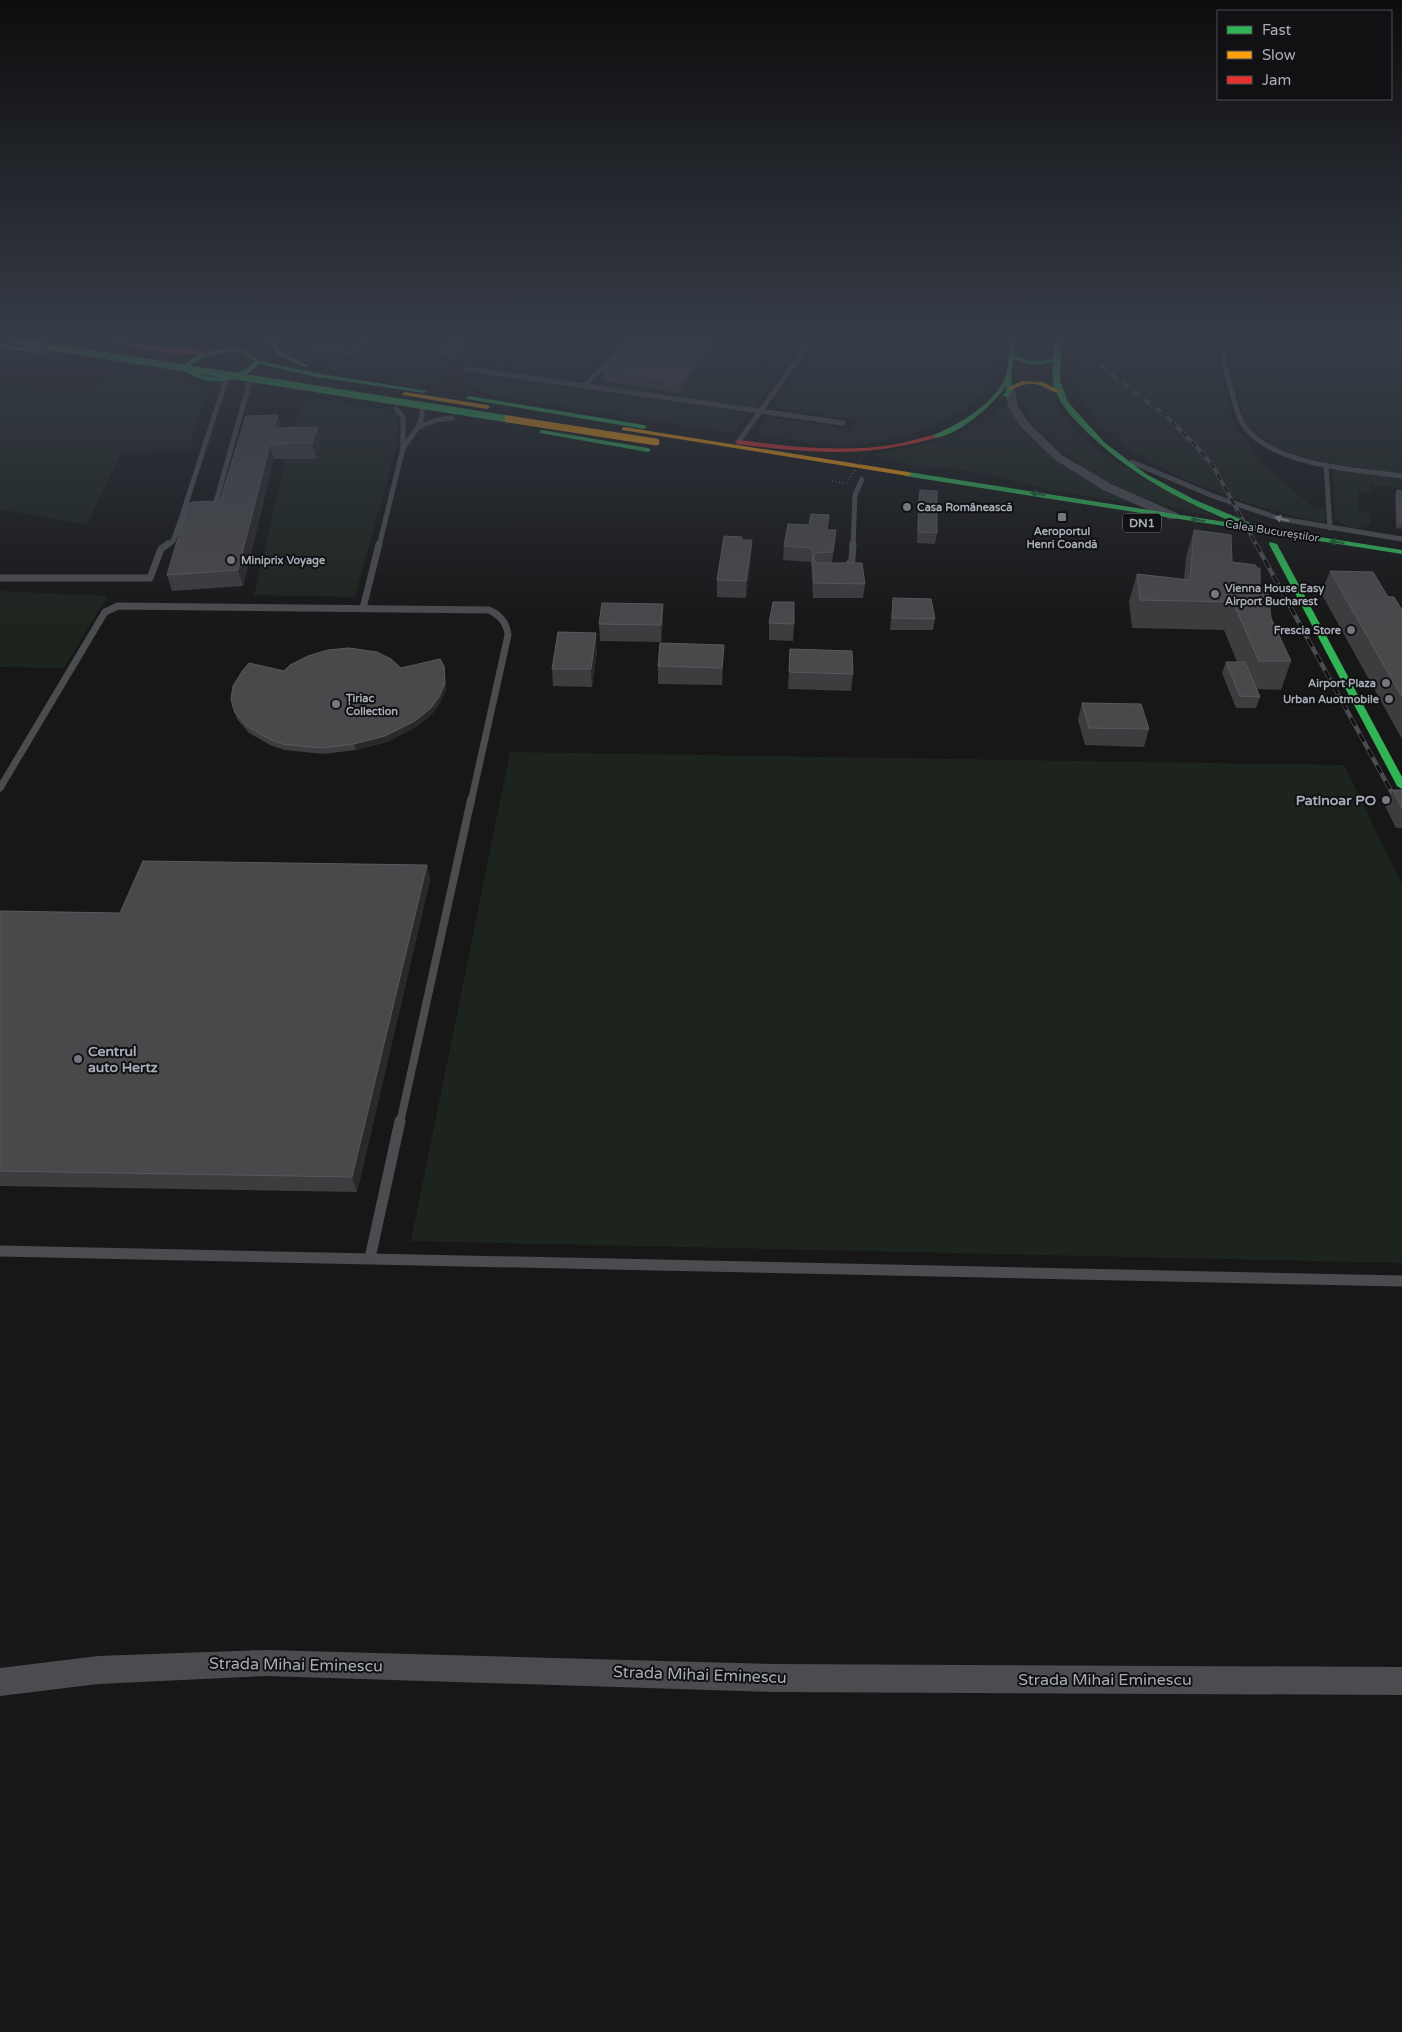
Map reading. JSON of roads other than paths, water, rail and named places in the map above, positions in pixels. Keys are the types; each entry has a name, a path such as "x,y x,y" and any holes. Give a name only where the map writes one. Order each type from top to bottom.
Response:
{"main road":[{"name":"DN1","path":"600,436 659,443"},
{"name":"Calea Bucureștilor","path":"614,436 1174,516 1402,552"},
{"name":"Calea Bucureștilor","path":"617,436 659,443"},
{"name":"DN1","path":"700,436 858,462 884,476"},
{"path":"738,442 806,450 870,452 901,446 936,436"},
{"path":"1092,436 1111,453 1164,486 1223,516 1264,531"},
{"name":"Calea Bucureștilor","path":"884,476 1178,528"},
{"name":"DN1","path":"848,481 884,476"},
{"name":"Calea Bucureștilor","path":"1256,541 1291,547"},
{"path":"1273,544 1402,786"},
{"path":"1374,560 1402,564"}],"street":[{"path":"1036,436 1058,457 1107,487 1174,516"},
{"name":"Strada Mihai Eminescu","path":"0,1682 98,1670 266,1663 774,1678 1402,1681"}],"lane":[{"path":"0,578 150,578 161,549 172,541 179,525 204,436"},
{"path":"206,510 216,502 235,436"},
{"path":"362,608 403,448 403,436"},
{"path":"403,448 411,436"},
{"path":"738,442 742,436"},
{"path":"1254,436 1277,449 1326,465 1402,476"},
{"path":"1111,453 1166,477 1281,519 1402,539"},
{"path":"1326,465 1330,528"},
{"path":"835,572 844,571 852,560 855,495 862,479"},
{"path":"179,525 185,519 198,514"},
{"path":"1355,545 1368,534"},
{"path":"0,788 105,612 111,608 126,605 490,610 497,613 504,621 509,631 370,1258"},
{"path":"0,1251 1402,1280"}],"railway":[{"path":"1186,436 1213,466 1257,546"},
{"path":"1256,544 1397,802"},
{"path":"1396,800 1402,811"}],"place":[{"name":"Casa Românească","path":"907,507"},
{"name":"Aeroportul Henri Coandă","path":"1062,517"},
{"name":"Miniprix Voyage","path":"231,560"},
{"name":"Vienna House Easy Airport Bucharest","path":"1215,594"},
{"name":"Frescia Store","path":"1351,630"},
{"name":"Airport Plaza","path":"1386,683"},
{"name":"Urban Auotmobile","path":"1389,699"},
{"name":"Țiriac Collection","path":"336,704"},
{"name":"Patinoar PO","path":"1386,800"},
{"name":"Centrul auto Hertz","path":"78,1059"}]}
